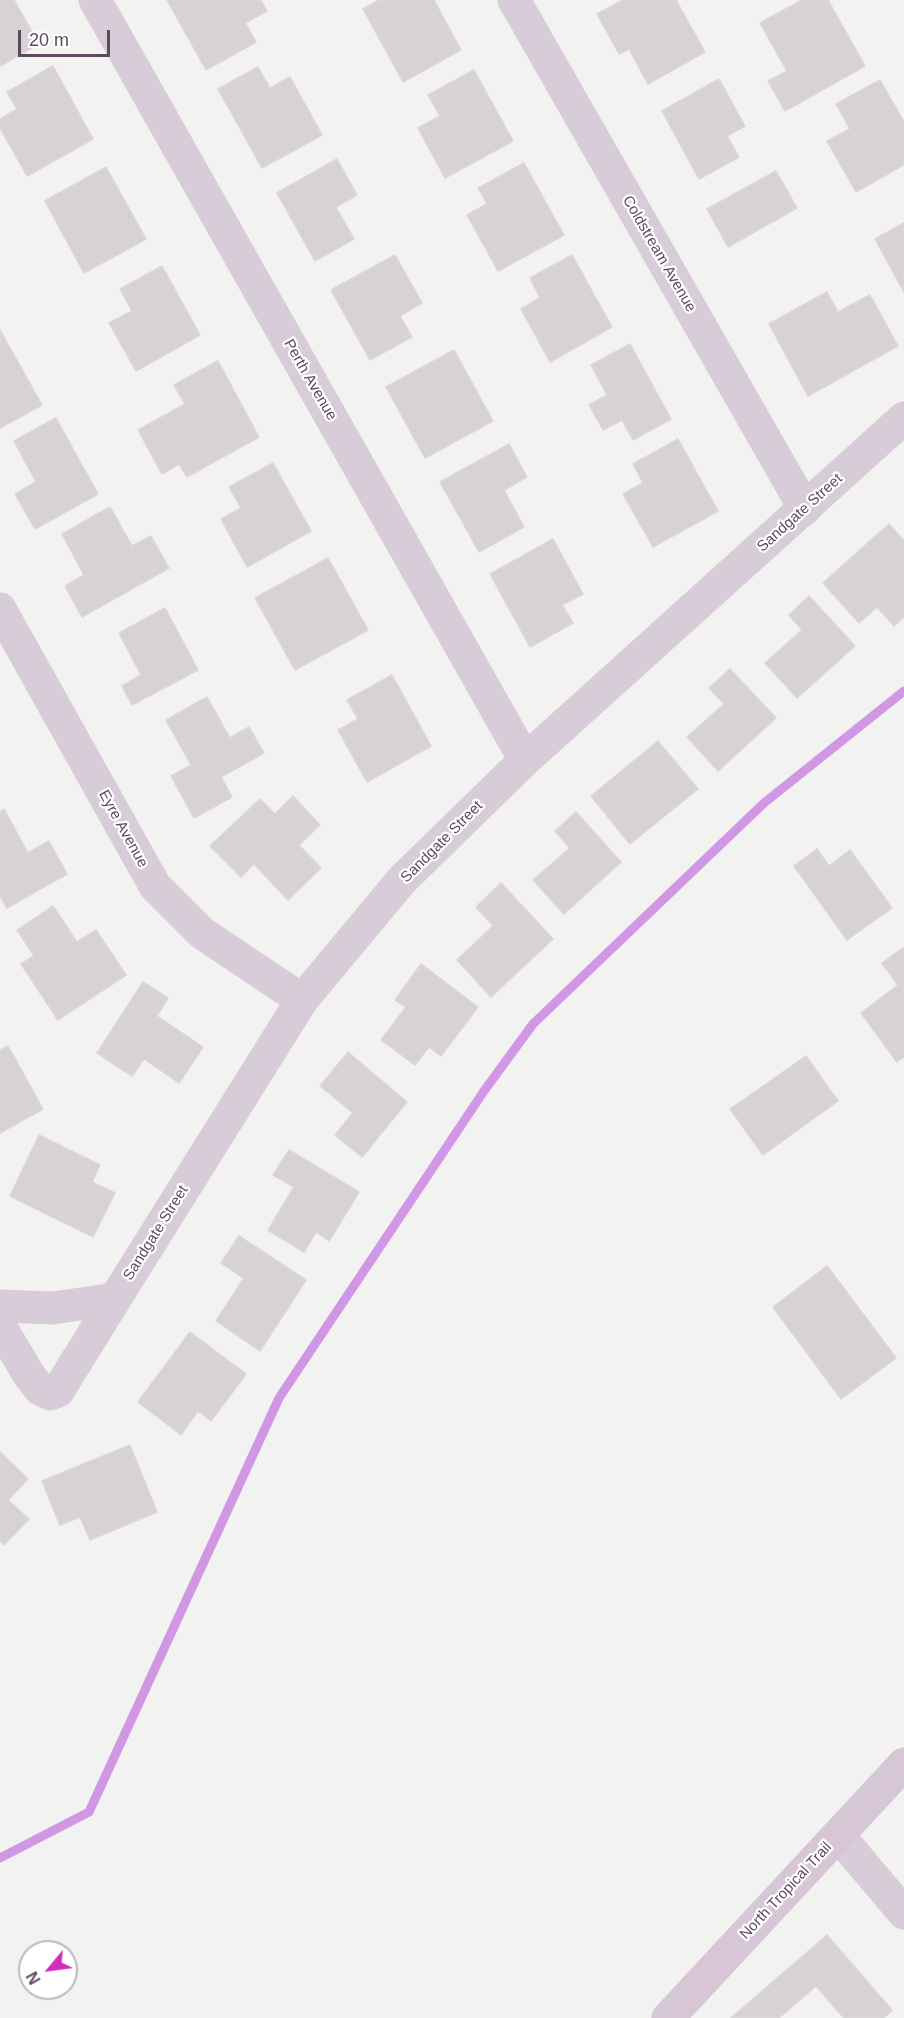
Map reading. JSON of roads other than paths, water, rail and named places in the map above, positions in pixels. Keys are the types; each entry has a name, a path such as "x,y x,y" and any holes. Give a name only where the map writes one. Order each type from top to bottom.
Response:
{"street":[{"name":"Perth Avenue","path":"95,0 525,760"},
{"name":"Coldstream Avenue","path":"514,0 804,509"},
{"name":"Sandgate Street","path":"0,1326 40,1389 50,1394 58,1391 302,1000 402,880 525,760 904,418"},
{"name":"Eyre Avenue","path":"0,609 155,886 202,933 302,1000"},
{"path":"0,1306 53,1308 115,1299"},
{"name":"North Tropical Trail","path":"668,2018 904,1764"},
{"path":"838,1835 904,1913"}],"waterway":[{"path":"0,1858 89,1812 279,1398 484,1091 533,1024 764,803 904,691"}]}
